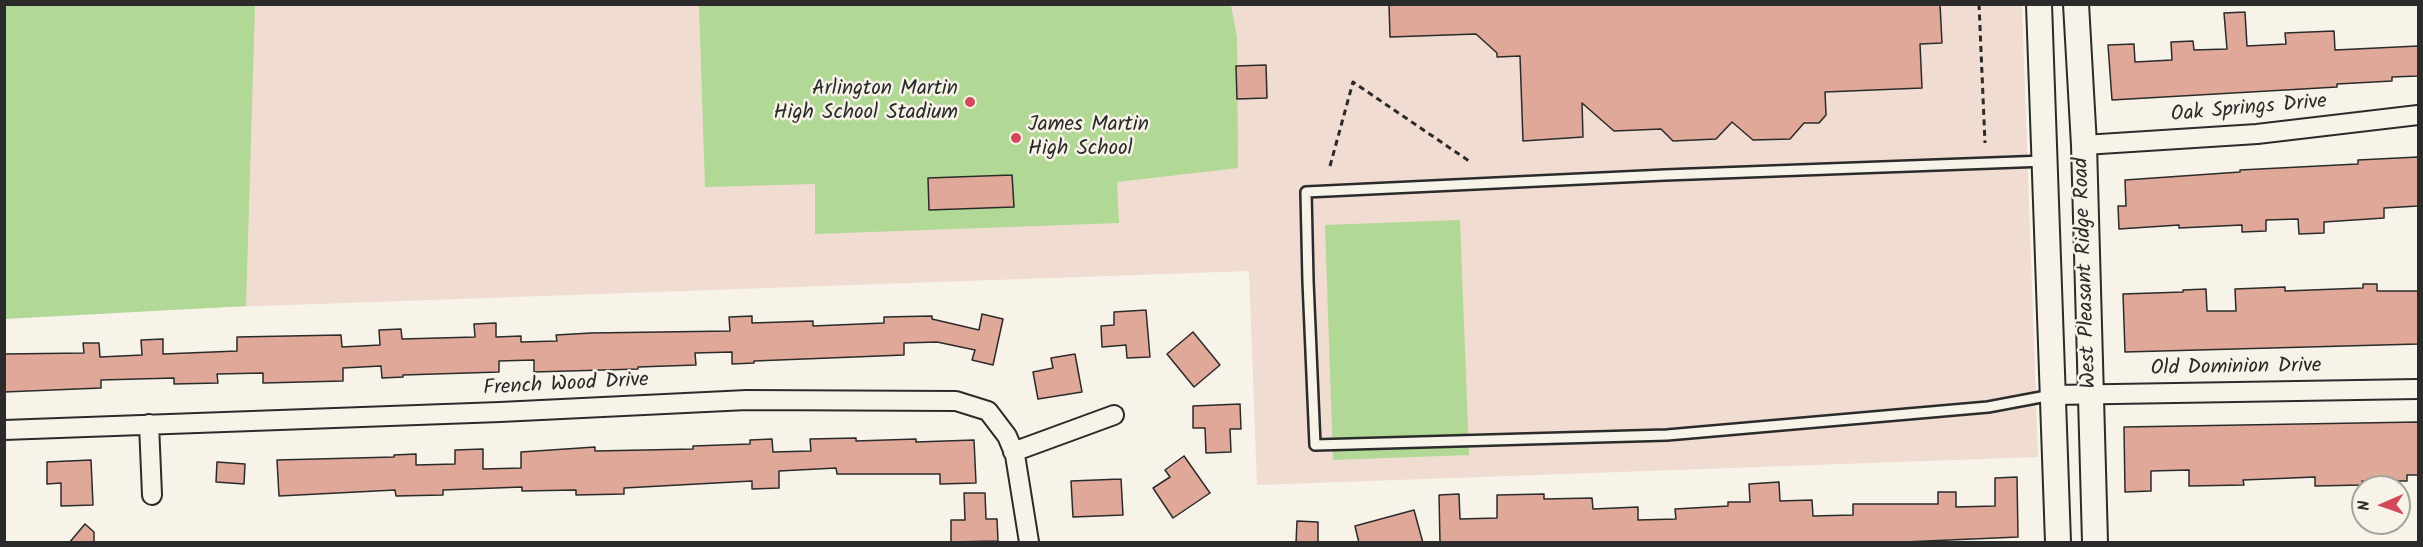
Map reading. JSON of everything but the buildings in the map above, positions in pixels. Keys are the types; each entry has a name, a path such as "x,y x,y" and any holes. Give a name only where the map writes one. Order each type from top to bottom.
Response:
{"main road":[{"name":"West Pleasant Ridge Road","path":"2039,4 2058,543"},
{"name":"West Pleasant Ridge Road","path":"2076,4 2084,146 2095,543"}],"street":[{"name":"Oak Springs Drive","path":"2084,146 2257,135 2418,116"},
{"name":"Old Dominion Drive","path":"2054,395 2418,388"},
{"name":"French Wood Drive","path":"4,430 501,412 747,400 956,400 988,411 1007,436 1013,452 1029,543"},
{"path":"1013,452 1114,415"},
{"path":"149,423 152,495"}],"lane":[{"path":"2045,161 1306,192 1308,293 1315,445 1667,435 1988,407 2054,395"}],"path":[{"path":"1979,4 1985,143"},
{"path":"1330,166 1353,82 1469,161"}],"shaded area":[{"name":"James Martin High School","path":"4,5 2022,5 2038,457 1257,485 1249,271 5,315"}],"green space":[{"path":"5,4 255,5 246,306 5,319"},
{"name":"Arlington Martin High School Stadium","path":"699,5 1231,5 1237,37 1238,168 1117,182 1119,223 815,234 815,184 705,187"},
{"path":"1460,220 1469,455 1333,460 1325,225"}],"place":[{"name":"Arlington Martin High School Stadium","path":"970,102"},
{"name":"James Martin High School","path":"1016,138"}]}
